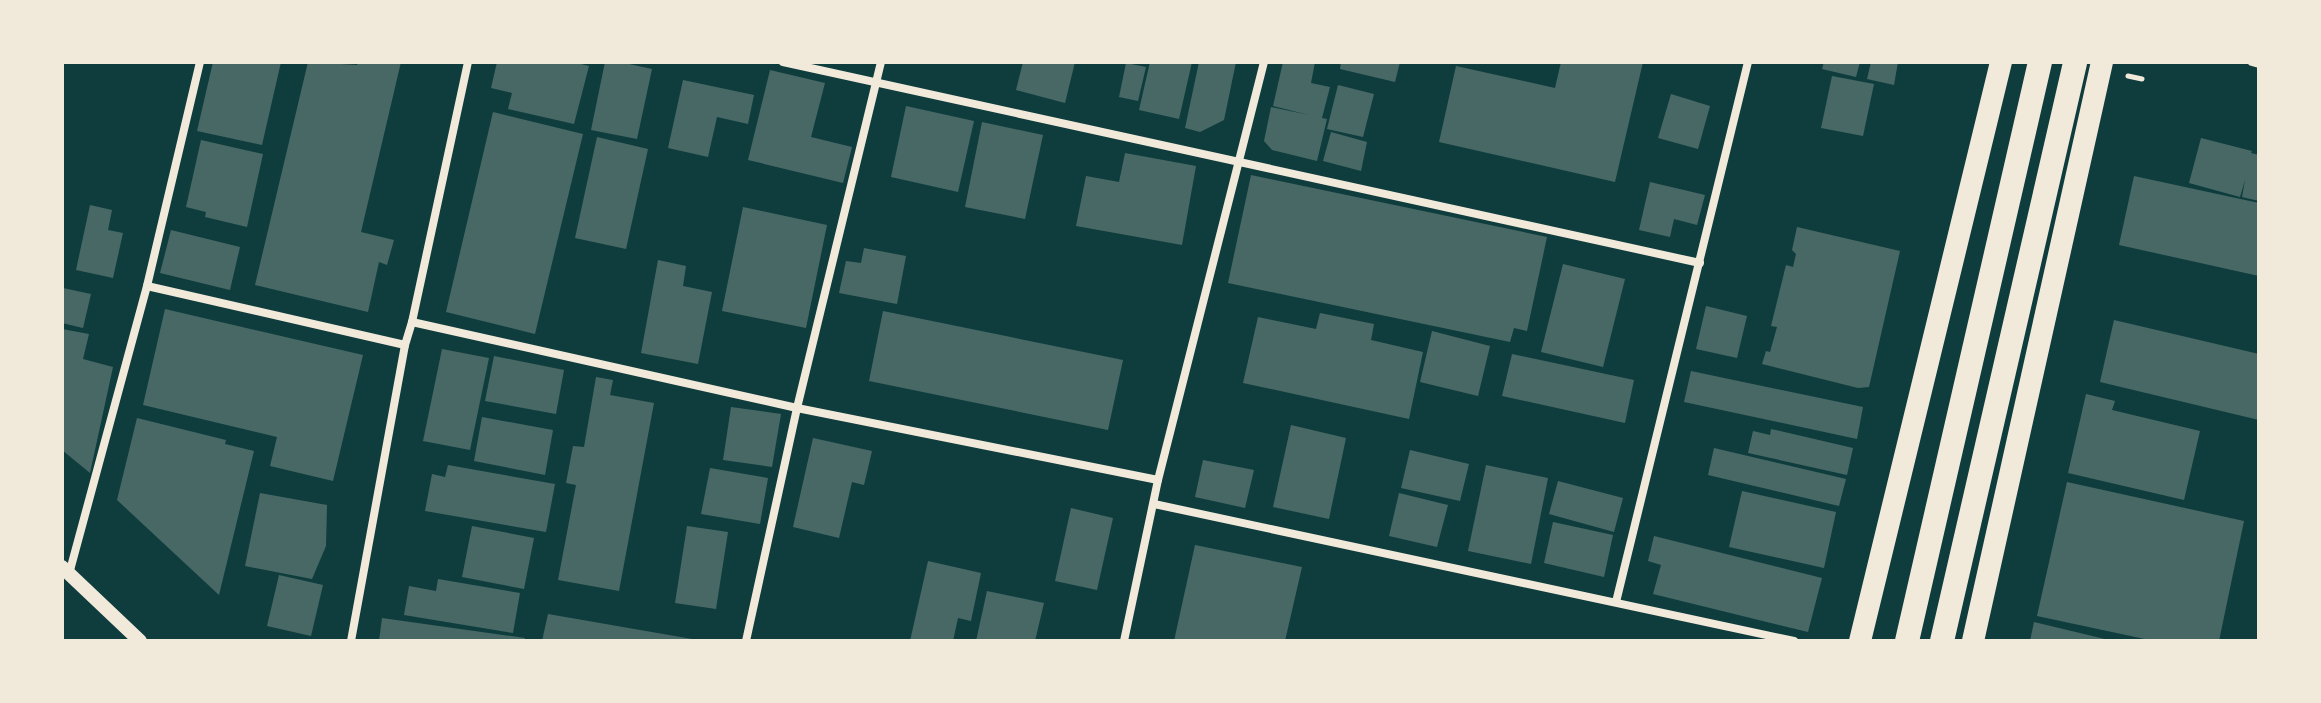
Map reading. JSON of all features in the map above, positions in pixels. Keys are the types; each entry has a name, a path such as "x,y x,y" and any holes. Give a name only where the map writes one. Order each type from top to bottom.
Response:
{"highway":[{"path":"1860,641 2001,62"},
{"path":"1907,641 2040,62"},
{"path":"1942,641 2075,62"},
{"path":"1973,641 2102,62"}],"street":[{"path":"140,641 66,571 147,286 200,62"},
{"path":"351,641 405,345 468,62"},
{"path":"783,62 1700,263"},
{"path":"746,641 797,408 881,62"},
{"path":"1124,641 1158,480 1264,62"},
{"path":"1616,602 1748,62"},
{"path":"2252,62 2259,64"},
{"path":"147,286 405,345"},
{"path":"412,322 797,408 1158,480"},
{"path":"1154,504 1794,641"}],"building":[{"path":"213,62 281,62 262,145 197,131"},
{"path":"308,62 357,65 358,62 401,62 361,232 394,240 387,265 379,262 368,312 255,285"},
{"path":"497,62 573,62 589,66 574,124 508,109 512,93 491,88"},
{"path":"605,62 652,69 637,139 591,130"},
{"path":"1023,62 1075,62 1065,103 1016,90"},
{"path":"1150,62 1192,62 1179,119 1139,110"},
{"path":"1199,62 1236,62 1224,120 1200,132 1185,128"},
{"path":"1283,62 1315,62 1311,83 1330,87 1322,118 1327,119 1317,161 1272,150 1264,141 1271,107 1309,115 1273,106"},
{"path":"1341,62 1400,62 1395,82 1340,69"},
{"path":"1561,62 1643,62 1615,182 1439,142 1456,66 1555,88"},
{"path":"1824,62 1860,62 1856,77 1822,69"},
{"path":"1871,62 1898,62 1894,85 1867,79"},
{"path":"1126,63 1146,67 1138,101 1119,97"},
{"path":"770,70 825,83 811,137 852,147 843,183 748,160"},
{"path":"1832,76 1874,84 1863,136 1821,128"},
{"path":"683,80 754,95 748,124 717,117 708,157 668,148"},
{"path":"1338,85 1374,94 1363,137 1327,129"},
{"path":"1671,94 1710,106 1698,149 1658,138"},
{"path":"906,106 974,121 958,192 891,177"},
{"path":"493,112 583,134 535,334 446,312"},
{"path":"982,122 1043,135 1025,219 965,207"},
{"path":"1331,132 1367,142 1361,171 1323,161"},
{"path":"597,137 648,149 626,249 575,238"},
{"path":"2201,138 2259,155 2259,201 2242,197 2245,180 2240,197 2189,183"},
{"path":"201,140 263,154 247,227 205,217 206,212 186,207"},
{"path":"1125,153 1196,166 1182,245 1076,226 1086,176 1119,182"},
{"path":"1251,175 1547,237 1527,331 1514,328 1510,342 1228,283"},
{"path":"2134,176 2259,203 2259,276 2119,245"},
{"path":"1650,182 1705,195 1697,225 1674,219 1670,237 1639,230"},
{"path":"90,205 112,210 108,230 123,233 113,278 76,270"},
{"path":"743,207 827,225 806,328 722,311"},
{"path":"1797,227 1900,251 1869,387 1858,388 1762,364 1766,351 1770,352 1777,327 1771,326 1786,265 1793,267 1796,254 1792,250"},
{"path":"171,230 240,247 230,290 160,273"},
{"path":"864,248 906,256 897,304 839,293 846,261 861,263"},
{"path":"658,260 686,266 683,286 712,292 698,364 641,353"},
{"path":"1563,264 1625,279 1603,367 1541,352"},
{"path":"63,288 91,294 83,328 62,323"},
{"path":"1706,306 1747,316 1737,358 1696,349"},
{"path":"165,309 363,355 333,481 270,466 277,437 143,405"},
{"path":"883,311 1123,360 1108,430 869,381"},
{"path":"1320,313 1374,324 1371,340 1423,352 1409,419 1243,383 1258,317 1316,329"},
{"path":"2114,320 2259,354 2259,420 2100,382"},
{"path":"62,329 89,334 83,359 113,367 90,473 62,450"},
{"path":"1432,331 1490,346 1478,396 1420,382"},
{"path":"442,349 489,358 470,450 423,441"},
{"path":"1512,354 1634,380 1625,423 1502,396"},
{"path":"494,356 564,370 556,414 485,401"},
{"path":"1691,371 1863,407 1857,439 1684,402"},
{"path":"596,377 613,380 610,395 654,403 619,591 558,580 576,485 566,483 573,446 584,447"},
{"path":"2086,394 2115,401 2112,410 2200,431 2184,500 2068,473"},
{"path":"731,407 781,414 772,467 723,460"},
{"path":"482,417 553,430 545,475 474,461"},
{"path":"137,418 226,440 225,444 254,451 219,595 117,500"},
{"path":"1291,425 1346,438 1329,519 1273,507"},
{"path":"1771,429 1853,448 1847,475 1748,453 1753,431 1770,435"},
{"path":"813,438 872,451 864,485 852,482 839,538 793,527"},
{"path":"1714,448 1846,479 1839,506 1708,475"},
{"path":"1410,450 1469,464 1460,501 1401,488"},
{"path":"1203,460 1254,470 1245,508 1195,497"},
{"path":"448,465 555,484 546,532 425,511 432,474 445,477"},
{"path":"1486,465 1548,478 1531,564 1468,551"},
{"path":"710,468 768,478 760,524 701,514"},
{"path":"1558,481 1623,498 1614,532 1549,514"},
{"path":"2067,482 2244,521 2219,641 2154,641 2037,616"},
{"path":"1742,491 1836,512 1824,568 1729,547"},
{"path":"260,493 327,505 326,546 312,579 245,566"},
{"path":"1399,493 1448,505 1437,547 1389,536"},
{"path":"1071,508 1113,518 1097,590 1055,581"},
{"path":"1553,522 1613,535 1604,577 1544,563"},
{"path":"472,526 534,538 524,589 462,577"},
{"path":"687,526 728,532 716,609 675,603"},
{"path":"1654,536 1822,578 1808,632 1653,594 1661,565 1648,561"},
{"path":"1195,545 1302,567 1285,641 1174,641"},
{"path":"928,561 981,573 971,621 958,618 953,641 910,641"},
{"path":"279,575 323,585 311,636 267,626"},
{"path":"438,579 520,593 513,633 404,615 409,586 436,591"},
{"path":"987,591 1044,603 1035,641 976,641"},
{"path":"548,614 692,639 542,641"},
{"path":"382,618 525,638 524,641 379,641"},
{"path":"2034,622 2109,640 2109,641 2030,641"}]}
